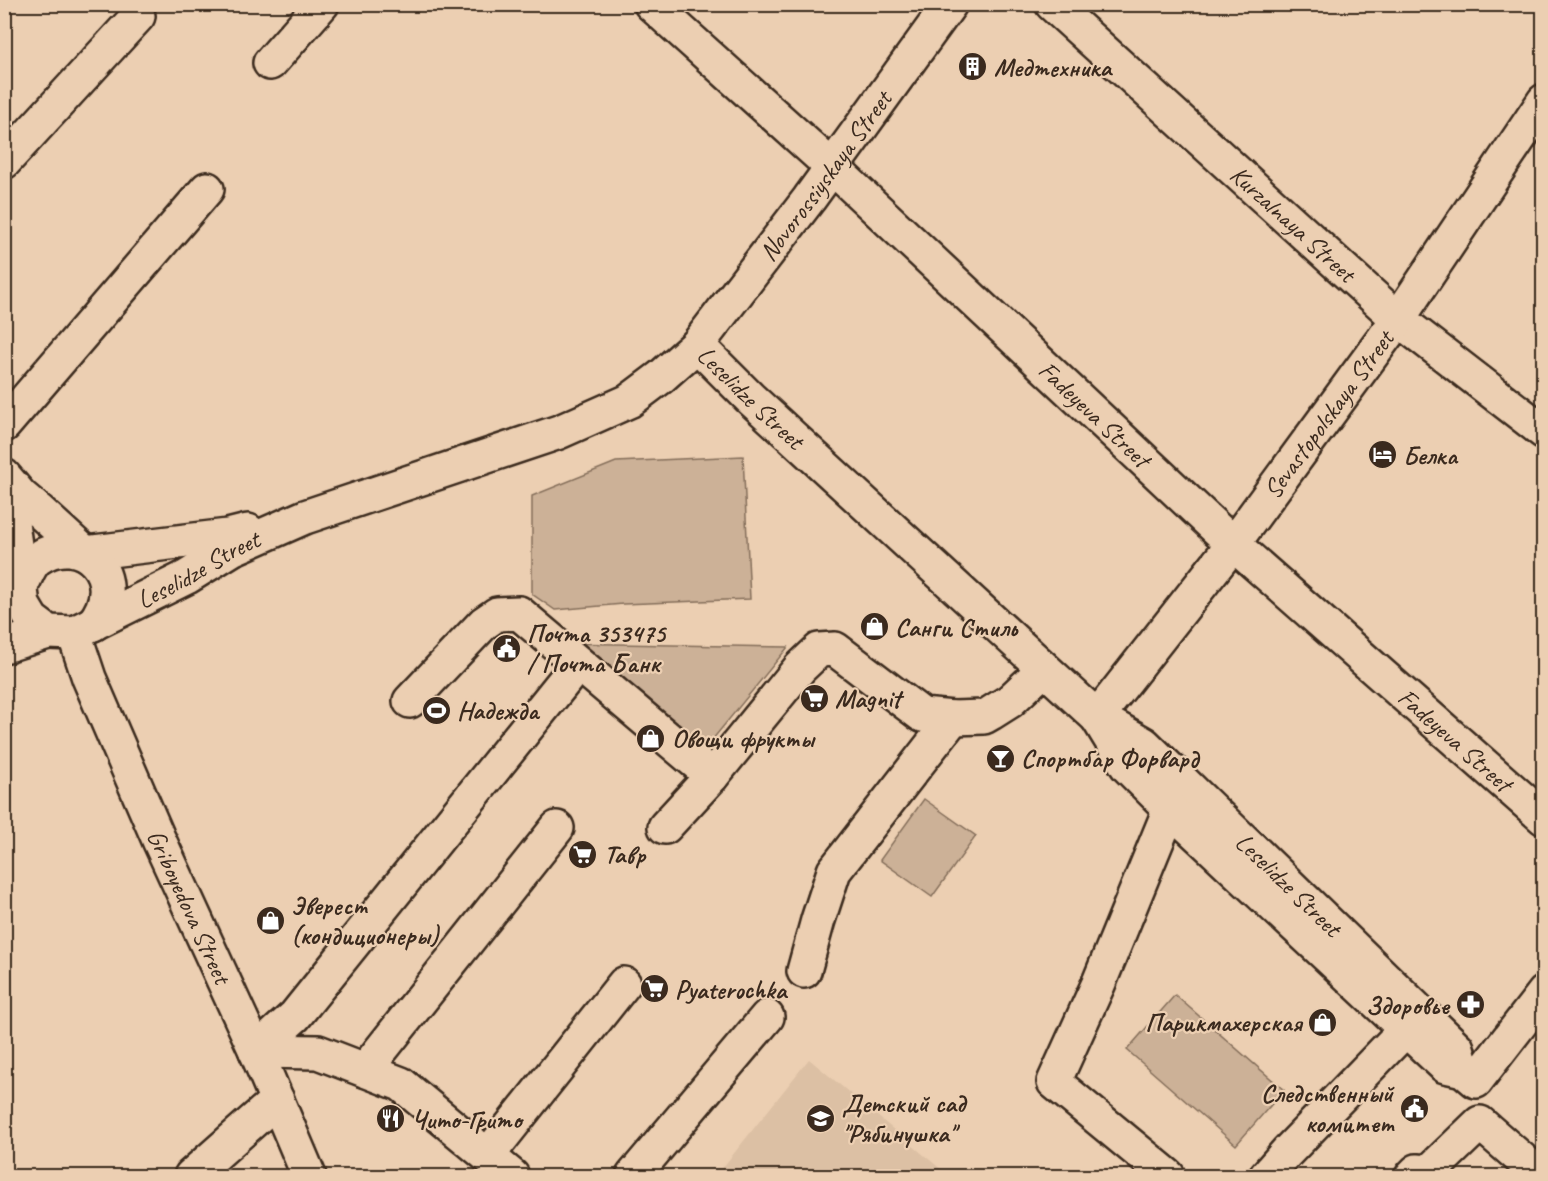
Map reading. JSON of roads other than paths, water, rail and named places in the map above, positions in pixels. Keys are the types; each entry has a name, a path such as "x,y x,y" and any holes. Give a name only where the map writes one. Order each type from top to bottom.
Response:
{"street":[{"path":"270,63 322,4"},
{"name":"Fadeyeva Street","path":"651,4 832,167 1233,544 1544,818"},
{"name":"Novorossiyskaya Street","path":"697,345 832,167 951,4"},
{"name":"Kurzalnaya Street","path":"1052,4 1398,319 1544,432"},
{"path":"4,162 138,16"},
{"name":"Sevastopolskaya Street","path":"1097,717 1233,544 1398,319 1544,101"},
{"path":"4,425 207,189"},
{"name":"Leselidze Street","path":"4,646 71,630 187,577 232,549 305,518 559,432 599,415 629,401 661,377 697,345 750,398 1097,717 1144,744 1153,752 1457,1048 1469,1076"},
{"path":"4,476 21,496 98,564 106,579 107,594 103,612 71,630 32,620 24,605 13,596 10,508 4,490"},
{"name":"Leselidze Street","path":"85,554 228,536 305,518"},
{"path":"13,596 36,559 52,551 67,548 85,554"},
{"path":"410,701 484,623 497,614 519,613 712,776"},
{"name":"Griboyedova Street","path":"71,630 89,678 159,840 256,1051 309,1176"},
{"path":"666,827 712,776 800,668 819,650 836,648 922,715 953,718 984,717 1010,701 1044,669"},
{"path":"256,1051 295,1016 578,664"},
{"name":"Leselidze Street","path":"1097,717 1127,766 1170,809 1445,1066 1469,1076"},
{"path":"804,971 834,871 953,718"},
{"path":"1168,1176 1054,1082 1098,985 1170,809"},
{"path":"365,1070 557,828"},
{"path":"256,1051 318,1052 401,1084 500,1166 624,984"},
{"path":"1469,1076 1544,993"},
{"path":"633,1176 767,1017"},
{"path":"1266,1176 1405,1030"},
{"path":"191,1176 277,1100"},
{"path":"1412,1176 1417,1171 1429,1172 1480,1123 1541,1176"}],"place":[{"name":"Медтехника","path":"973,67"},
{"name":"Белка","path":"1382,455"},
{"name":"Санги Стиль","path":"874,627"},
{"name":"Почта 353475 / Почта Банк","path":"506,648"},
{"name":"Magnit","path":"814,698"},
{"name":"Надежда","path":"436,710"},
{"name":"Овощи фрукты","path":"651,738"},
{"name":"Спортбар Форвард","path":"1000,758"},
{"name":"Тавр","path":"583,854"},
{"name":"Эверест (кондиционеры)","path":"270,920"},
{"name":"Pyaterochka","path":"654,989"},
{"name":"Здоровье","path":"1470,1005"},
{"name":"Парикмахерская","path":"1323,1022"},
{"name":"Следственный комитет","path":"1414,1108"},
{"name":"Детский сад \"Рябинушка\"","path":"821,1118"},
{"name":"Чито-Грито","path":"390,1119"}]}
